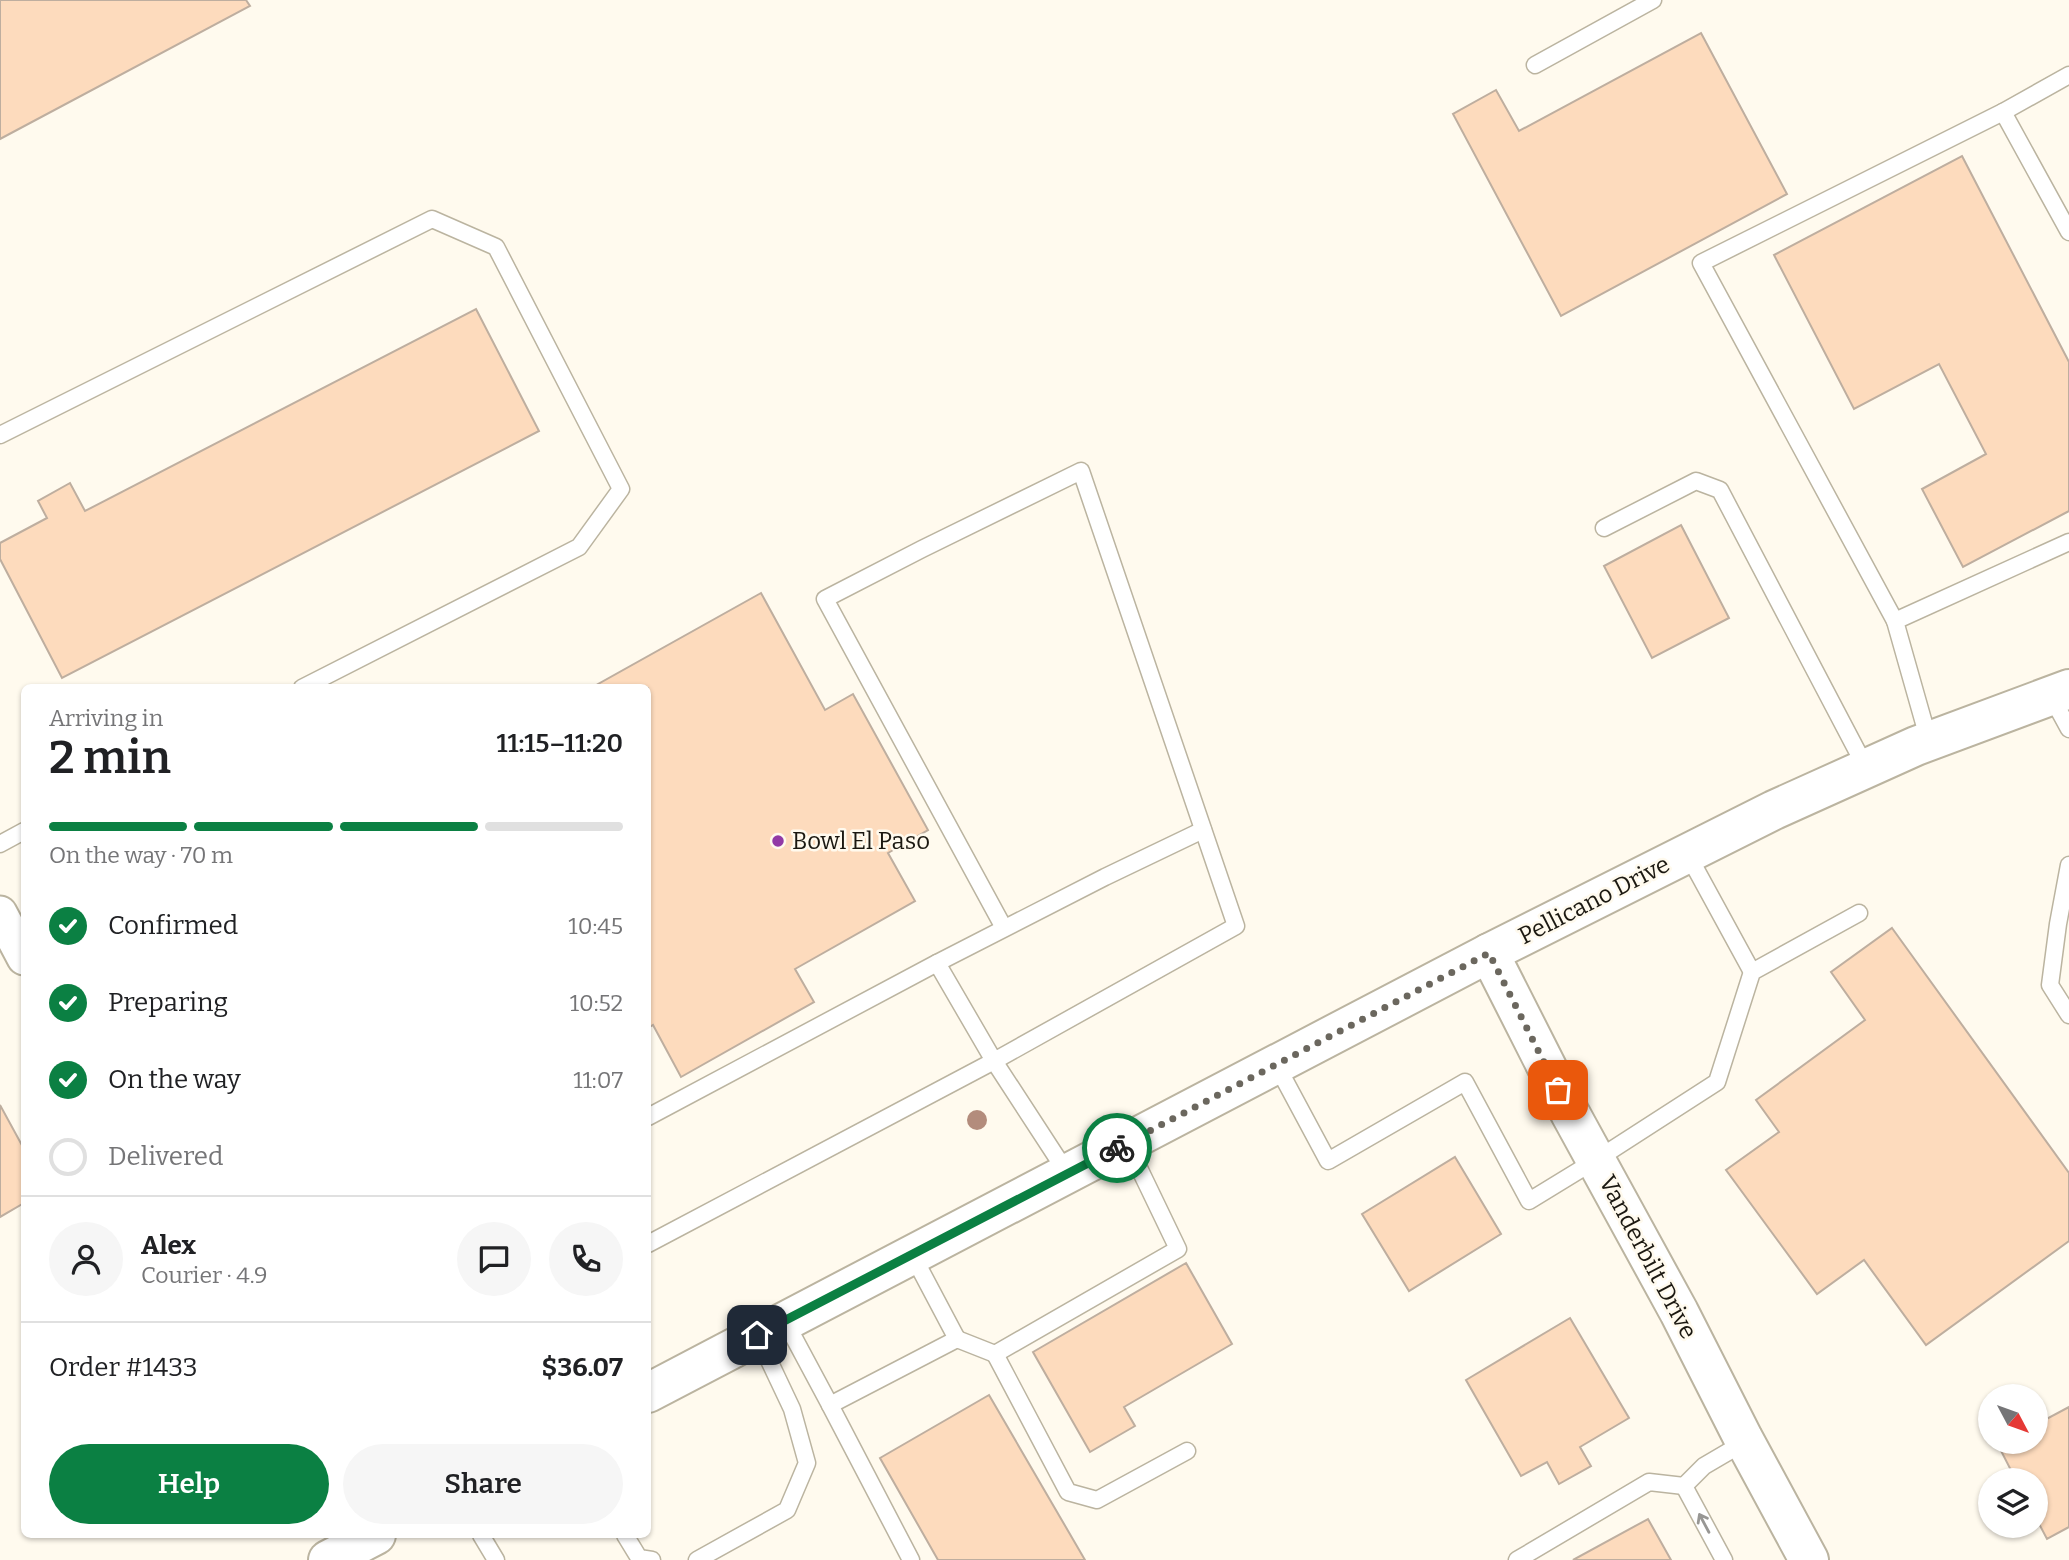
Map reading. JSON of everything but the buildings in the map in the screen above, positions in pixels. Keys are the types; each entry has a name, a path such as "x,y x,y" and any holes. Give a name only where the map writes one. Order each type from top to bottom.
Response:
{"street":[{"name":"Pellicano Drive","path":"651,1391 1489,953 1774,810 1929,741 2060,692"},
{"path":"0,913 21,952"},
{"name":"Vanderbilt Drive","path":"1489,953 1570,1113 1679,1312 1745,1443 1809,1560"},
{"path":"336,1552 369,1538"}],"lane":[{"path":"1535,65 1653,0"},
{"path":"1929,741 1895,621 1701,263 2003,112 2069,75"},
{"path":"2003,112 2069,232"},
{"path":"0,435 432,219 496,247 621,489 579,547 310,684"},
{"path":"651,1242 994,1061 1236,926 1081,471 825,599 1004,928"},
{"path":"1604,528 1696,481 1720,490 1866,768"},
{"path":"1895,621 2069,542"},
{"path":"2060,692 2069,729"},
{"path":"651,1115 1004,928 1203,830"},
{"path":"0,844 21,833"},
{"path":"1688,853 1752,972"},
{"path":"2069,865 2050,985 2069,1015"},
{"path":"1276,1064 1328,1161 1465,1082 1529,1201 1717,1082 1752,972 1859,913"},
{"path":"937,963 994,1061 1067,1173"},
{"path":"995,1354 1178,1249 1127,1143"},
{"path":"912,1254 957,1339 995,1354 1068,1492 1097,1500 1187,1451"},
{"path":"771,1328 830,1405 911,1560"},
{"path":"697,1560 787,1510 807,1463 771,1328"},
{"path":"830,1405 957,1339"},
{"path":"1684,1486 1704,1466 1745,1443"},
{"path":"1517,1560 1649,1482 1684,1486"},
{"path":"1684,1486 1724,1560"},
{"path":"483,1538 496,1560"},
{"path":"627,1538 639,1558 652,1560"}],"way so far":[{"path":"1117,1148 1489,953 1558,1090"}],"place":[{"name":"Bowl El Paso","path":"778,841"}],"route":[{"path":"757,1335 1117,1148"}]}
